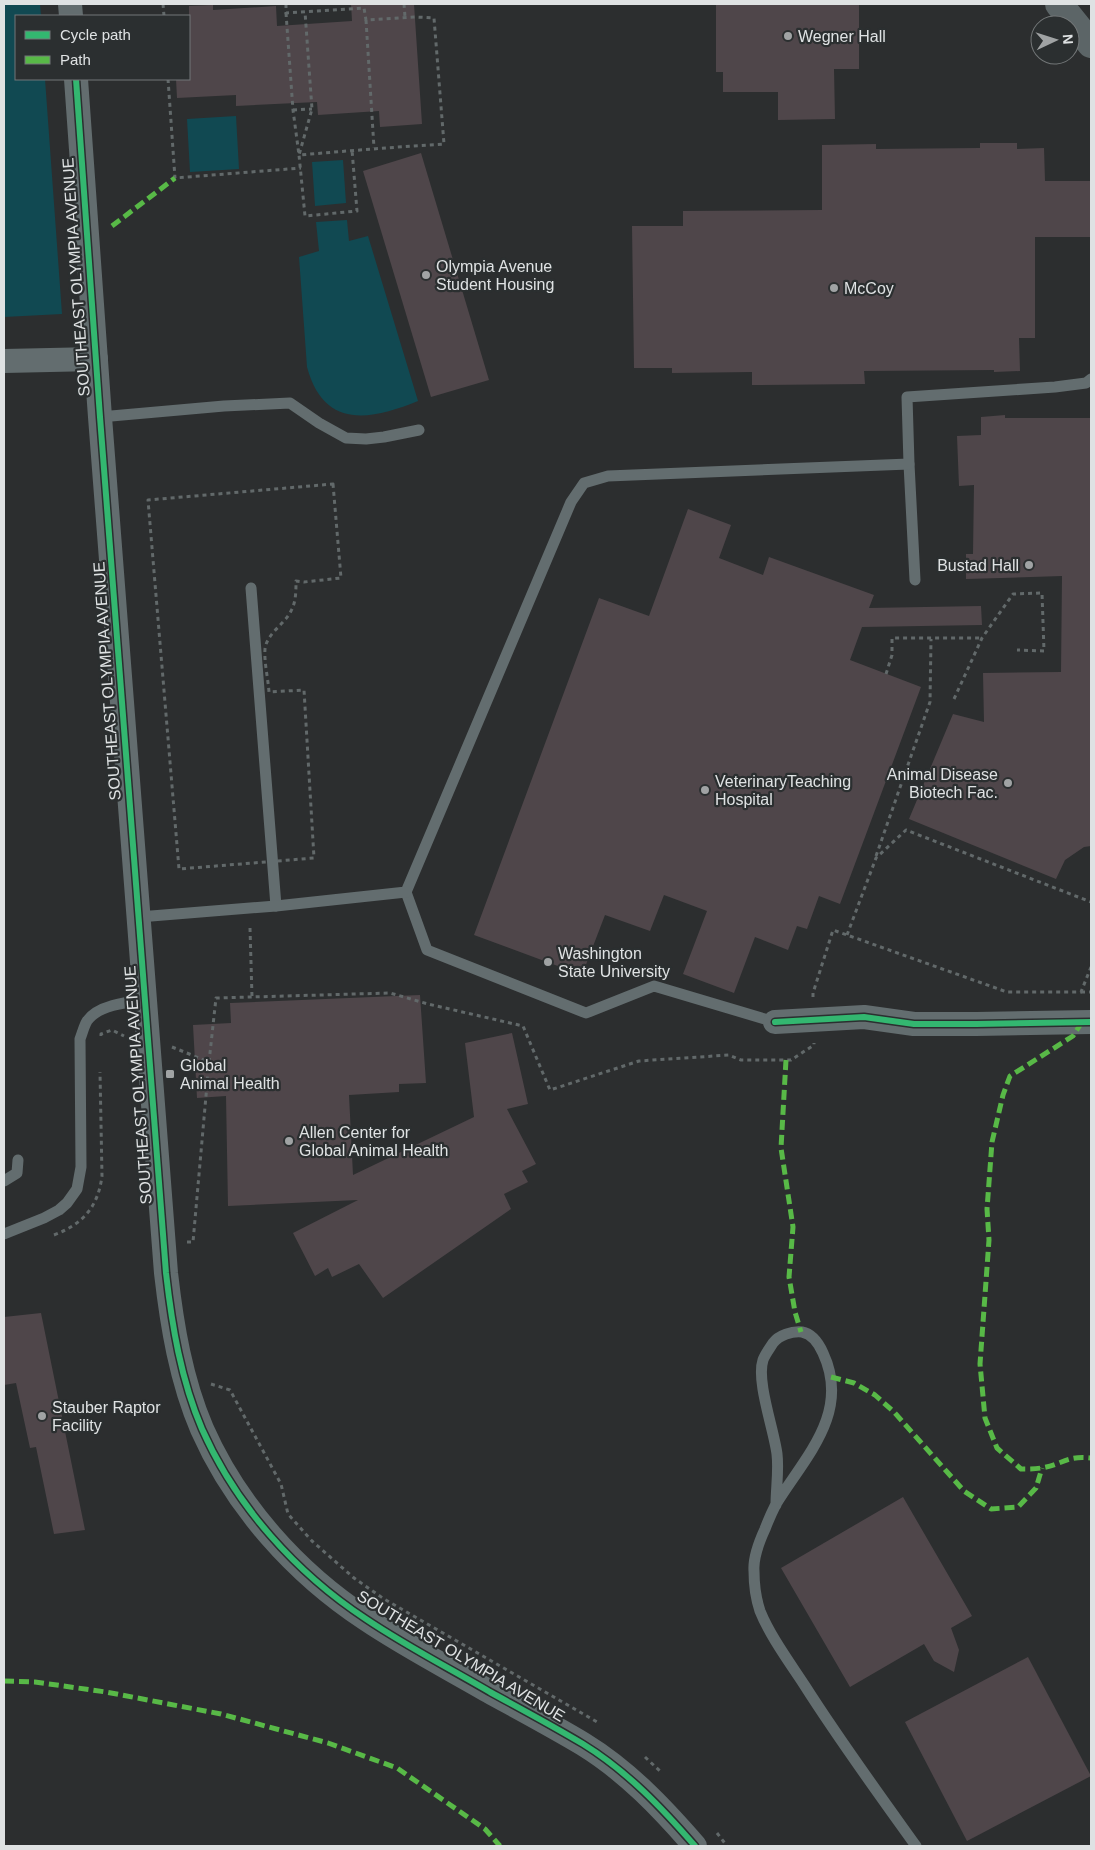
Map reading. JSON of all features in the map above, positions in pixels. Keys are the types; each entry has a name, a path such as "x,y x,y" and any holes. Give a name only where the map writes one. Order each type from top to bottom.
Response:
{"main road":[{"path":"1059,4 1091,44"}],"street":[{"name":"SOUTHEAST OLYMPIA AVENUE","path":"76,80 166,1273 176,1343 188,1390 201,1426 231,1482 260,1524 288,1555 321,1586 366,1619 584,1745 622,1772 652,1798 695,1846"},
{"path":"4,361 96,359"},
{"path":"775,1022 864,1017 914,1024 1091,1022"}],"lane":[{"path":"915,580 907,397 1055,388 1086,383 1091,379"},
{"path":"100,417 224,406 290,403 319,424 346,438 375,438 419,430"},
{"path":"775,1022 654,986 586,1012 428,950 406,892 571,502 584,483 608,476 909,464"},
{"path":"251,588 276,906"},
{"path":"139,917 276,906 406,892"},
{"path":"4,1234 59,1210 68,1203 77,1189 81,1167 80,1040 87,1021 94,1013 119,1003 145,1000"},
{"path":"4,1181 17,1173 18,1160"},
{"path":"776,1506 778,1468 766,1402 762,1360 776,1339 794,1332 805,1333 814,1338 823,1352 831,1377 833,1396 828,1417 810,1455 776,1506 759,1541 754,1570 760,1611 793,1668 842,1744 916,1846"}],"path":[{"path":"286,4 292,110 301,168 305,216 358,211 352,150"},
{"path":"345,4 345,9"},
{"path":"404,4 405,17"},
{"path":"286,13 364,8 374,148"},
{"path":"299,155 312,109 305,12"},
{"path":"299,155 444,144 434,18 405,17 366,20"},
{"path":"168,80 175,178 301,168"},
{"path":"292,110 312,109"},
{"path":"954,699 982,638 1013,594 1042,593 1044,651 1017,650"},
{"path":"886,674 892,655 892,638 982,638"},
{"path":"931,639 930,702 876,858 846,935 1007,992 1091,992"},
{"path":"876,858 906,830 1091,902"},
{"path":"250,928 252,997"},
{"path":"1081,992 1091,967"},
{"path":"185,1250 184,1242 193,1242 216,998"},
{"path":"171,1038 172,1057"},
{"path":"163,1044 209,1062"},
{"path":"206,1382 230,1390 282,1484 288,1514 312,1541 354,1578 384,1599 574,1707 604,1727"},
{"path":"639,1752 666,1776"},
{"path":"715,1830 727,1846"}],"shaded area":[{"path":"4,4 40,4 41,15 15,15 15,80 45,80 62,314 4,317"},
{"path":"236,116 239,169 190,172 187,119"},
{"path":"343,160 346,203 315,206 312,162"},
{"path":"347,220 349,241 368,236 418,401 383,413 351,415 337,410 325,402 315,387 307,367 299,257 319,251 316,222"}],"building":[{"path":"351,4 414,4 422,124 380,127 379,111 318,115 317,102 236,106 236,95 177,98 176,80 190,80 189,6 213,5 213,10 276,6 277,26 352,21"},
{"name":"Wegner Hall","path":"716,4 859,4 859,69 834,69 835,119 778,120 778,92 723,92 723,72 716,72"},
{"name":"McCoy","path":"980,143 1017,143 1017,149 1044,148 1045,181 1091,181 1091,237 1035,237 1035,338 1019,338 1020,371 864,371 865,384 752,385 752,372 672,373 672,368 634,368 632,226 683,226 683,211 822,210 822,145 876,144 876,149 980,148"},
{"name":"Olympia Avenue Student Housing","path":"421,153 489,380 431,397 363,171"},
{"path":"1005,415 1005,418 1091,418 1091,846 1084,847 1065,860 1056,879 909,819 953,714 984,722 983,673 1061,672 1062,576 966,579 966,554 973,554 974,485 959,486 957,436 981,435 981,417"},
{"name":"VeterinaryTeaching Hospital","path":"688,509 731,525 719,558 763,575 769,557 874,595 869,608 981,606 982,625 862,627 850,660 921,687 840,904 819,896 807,929 797,926 788,950 755,937 734,993 683,974 707,911 664,895 650,931 605,915 582,975 474,935 599,598 649,616"},
{"name":"Allen Center for Global Animal Health","path":"420,995 426,1083 399,1084 399,1092 349,1095 353,1175 474,1117 465,1043 512,1033 528,1104 507,1109 536,1164 522,1171 528,1182 504,1194 511,1209 383,1298 359,1264 332,1277 328,1268 315,1276 293,1233 358,1200 228,1206 226,1096 197,1098 193,1025 231,1023 230,1003"},
{"name":"Stauber Raptor Facility","path":"41,1313 85,1530 54,1534 36,1447 30,1448 16,1383 4,1385 4,1317"},
{"path":"903,1497 972,1616 951,1628 959,1650 954,1672 934,1661 924,1644 850,1687 781,1568"},
{"path":"1028,1657 1091,1776 967,1841 905,1722"}],"marked path":[{"path":"112,226 175,178"},
{"path":"1082,1022 1073,1036 1010,1076 1003,1095 992,1142 987,1209 989,1240 980,1364 985,1418 997,1448 1021,1469 1036,1469 1070,1459 1091,1458"},
{"path":"786,1060 781,1148 793,1227 789,1277 795,1312 801,1332"},
{"path":"831,1377 854,1383 875,1395 894,1412 964,1491 991,1509 1018,1507 1036,1488 1042,1468"},
{"path":"4,1681 35,1682 106,1692 221,1714 328,1743 397,1768 485,1829 500,1846"}],"cycle path":[{"path":"76,80 166,1273 178,1352 188,1391 202,1429 232,1485 270,1536 316,1581 340,1601 396,1638 583,1744 599,1755 643,1791 695,1846"},
{"path":"775,1022 864,1017 914,1024 1091,1022"}],"place":[{"name":"Wegner Hall","path":"788,36"},
{"name":"Olympia Avenue Student Housing","path":"426,275"},
{"name":"McCoy","path":"834,288"},
{"name":"Bustad Hall","path":"1029,565"},
{"name":"Animal Disease Biotech Fac.","path":"1008,783"},
{"name":"VeterinaryTeaching Hospital","path":"705,790"},
{"name":"Washington State University","path":"548,962"},
{"name":"Global Animal Health","path":"170,1074"},
{"name":"Allen Center for Global Animal Health","path":"289,1141"},
{"name":"Stauber Raptor Facility","path":"42,1416"}]}
